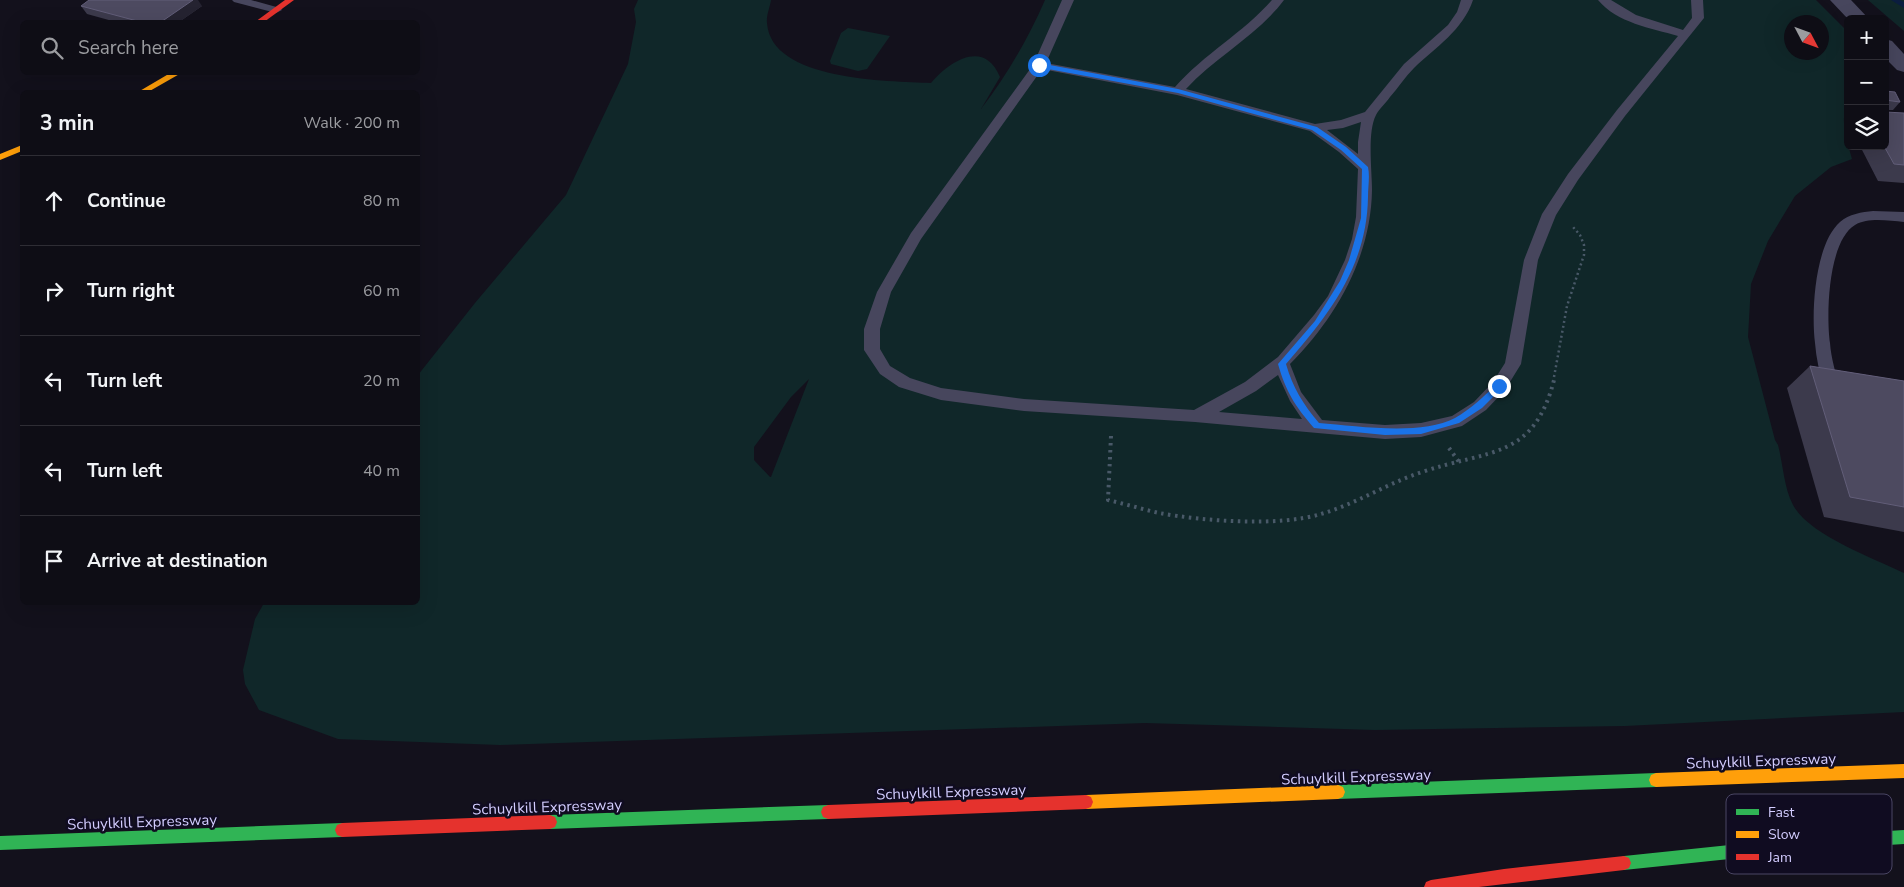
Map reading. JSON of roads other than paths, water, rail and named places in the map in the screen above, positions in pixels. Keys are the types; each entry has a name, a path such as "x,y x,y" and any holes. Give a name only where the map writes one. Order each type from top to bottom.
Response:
{"main road":[{"path":"262,20 290,0"},
{"path":"146,90 172,75"},
{"path":"0,157 20,149"},
{"name":"Schuylkill Expressway","path":"0,843 1904,771"},
{"path":"1431,887 1504,876 1726,852"}],"street":[{"path":"1840,0 1855,15"},
{"path":"1889,50 1904,66"}],"lane":[{"path":"238,0 276,10"},
{"path":"1068,0 1039,65 916,236 884,292 872,330 872,350 885,370 906,383 941,394 1024,405 1195,416 1385,432 1421,430 1456,421 1480,406 1499,386 1513,364 1531,260 1546,220 1578,169 1652,73 1698,18 1697,0"},
{"path":"1178,91 1196,72 1244,34 1278,0"},
{"path":"1195,416 1252,385 1282,364 1317,323 1344,282 1353,260 1364,218 1364,142 1369,115 1408,67 1452,27 1463,12 1467,0"},
{"path":"1604,0 1610,6 1623,13 1686,34"},
{"path":"1039,65 1178,91 1315,128 1344,149 1365,168"},
{"path":"1315,128 1343,124 1369,115"},
{"path":"1831,388 1822,342 1821,318 1828,264 1834,240 1844,226 1854,220 1867,217 1904,217"},
{"path":"1282,364 1288,386 1300,406 1317,426"}],"waterway":[{"path":"1895,0 1904,6"}]}
